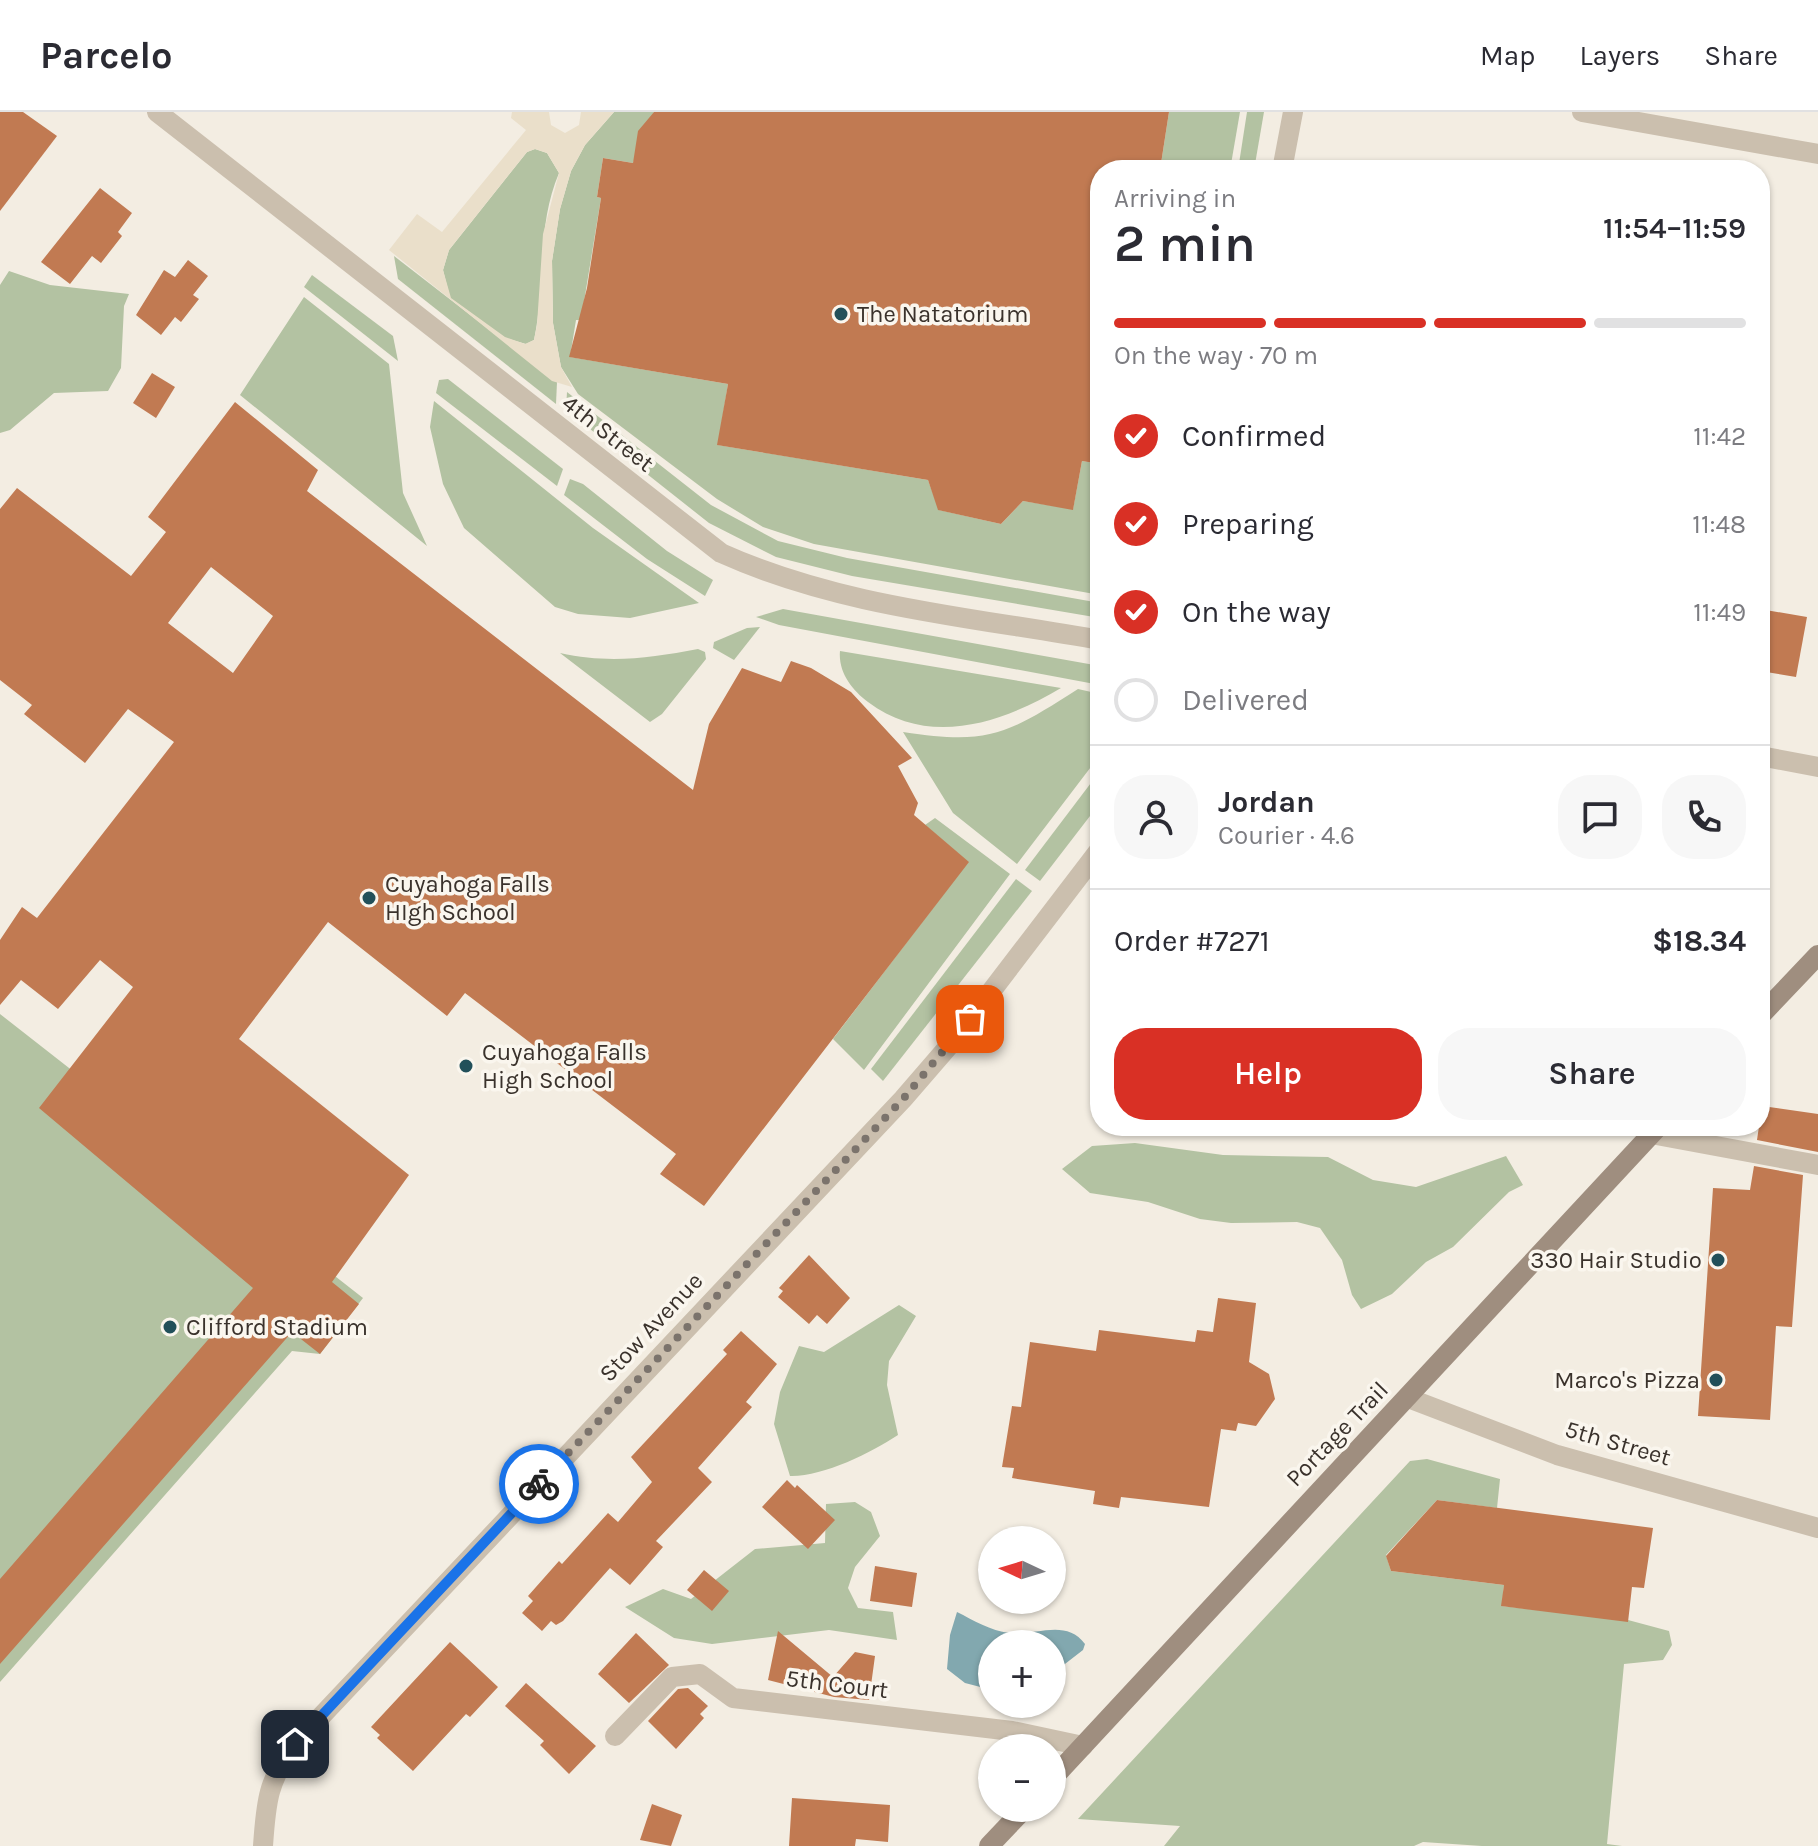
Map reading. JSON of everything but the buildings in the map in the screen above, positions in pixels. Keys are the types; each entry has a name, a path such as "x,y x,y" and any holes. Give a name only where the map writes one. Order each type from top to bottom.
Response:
{"main road":[{"path":"1770,1005 1818,955"},
{"name":"Portage Trail","path":"1066,1764 1649,1136"},
{"path":"989,1846 1012,1822"}],"street":[{"name":"4th Street","path":"157,112 721,553 770,575 839,595 1090,638"},
{"path":"1284,160 1293,112"},
{"path":"1582,112 1818,154"},
{"path":"1770,758 1818,767"},
{"name":"Stow Avenue","path":"263,1846 267,1794 277,1768 295,1744 903,1099 954,1040 1090,862"},
{"path":"1683,1136 1818,1165"},
{"name":"5th Street","path":"1408,1398 1557,1455 1818,1528"},
{"name":"5th Court","path":"615,1736 672,1677 700,1674 733,1698 1012,1731 1083,1746"}],"green space":[{"path":"614,112 654,112 633,163 603,158 597,197 601,198 581,320 576,320 570,357 728,384 718,445 928,480 939,510 1001,524 1023,501 1073,509 1082,461 1090,462 1090,593 814,544 763,527 717,499 578,394 561,367 553,323 552,261 560,209 571,171 585,145"},
{"path":"1169,112 1240,112 1232,160 1162,160"},
{"path":"1247,112 1264,112 1256,160 1240,160"},
{"path":"535,149 547,153 559,173 547,214 534,340 526,344 505,338 450,298 443,270 449,250 527,152"},
{"path":"394,256 557,382 556,404 398,279"},
{"path":"9,271 50,285 129,294 124,306 121,368 108,391 54,393 10,430 0,433 0,285"},
{"path":"312,275 393,336 398,361 304,287"},
{"path":"304,297 389,364 403,493 427,546 240,395"},
{"path":"448,379 563,469 557,486 436,393 439,380"},
{"path":"567,392 711,505 778,541 847,558 1090,601 1090,616 852,576 776,557 709,523 566,410"},
{"path":"434,401 593,528 699,603 630,618 578,614 555,607 464,528 443,484 430,427"},
{"path":"570,479 583,484 667,551 713,580 705,596 647,559 564,495"},
{"path":"783,609 1090,664 1090,683 779,625 756,617"},
{"path":"760,627 734,660 713,648 714,642 747,628"},
{"path":"698,649 705,652 706,659 662,714 650,722 560,653 595,658 629,658"},
{"path":"840,651 1061,688 1038,701 990,720 940,727 916,724 891,716 857,692 841,666"},
{"path":"1078,689 1090,692 1090,768 1017,864 953,813 903,732 932,736 977,736 996,733 1032,717"},
{"path":"1090,784 1090,816 1040,881 1025,870"},
{"path":"935,818 1010,874 864,1070 833,1039 968,862 925,825"},
{"path":"1016,879 1032,891 883,1081 871,1069"},
{"name":"Clifford Stadium","path":"0,1014 363,1298 320,1354 292,1351 0,1682"},
{"path":"1135,1143 1223,1155 1328,1157 1373,1180 1416,1187 1506,1156 1523,1185 1509,1192 1453,1247 1426,1262 1392,1294 1361,1309 1352,1295 1342,1260 1320,1228 1297,1222 1231,1223 1200,1219 1148,1202 1090,1193 1062,1169 1092,1146"},
{"path":"899,1305 916,1316 889,1361 887,1385 898,1435 846,1463 817,1473 790,1476 774,1424 780,1392 799,1346 824,1352"},
{"path":"1427,1459 1500,1479 1497,1508 1437,1500 1386,1555 1391,1571 1504,1585 1502,1606 1628,1620 1669,1631 1672,1645 1663,1660 1624,1664 1607,1844 1622,1846 1482,1846 1423,1842 1414,1846 1164,1846 1180,1826 1078,1819 1410,1461"},
{"path":"855,1502 871,1512 880,1536 855,1567 848,1588 858,1608 893,1612 897,1640 829,1630 712,1644 674,1638 625,1607 663,1589 691,1599 755,1549 825,1543 826,1504"}],"shaded area":[{"path":"512,112 549,112 551,125 565,133 579,125 581,112 614,112 585,145 571,171 560,209 552,261 553,323 561,367 572,387 552,381 389,250 417,214 442,232 526,130 511,118","holes":["535,149 547,153 559,173 543,234 537,325 534,340 525,344 505,337 451,298 443,270 449,250 527,152"]}],"water":[{"path":"957,1612 996,1630 978,1630 978,1686 965,1683 947,1669 950,1635"},
{"path":"1066,1631 1085,1644 1083,1650 1066,1663"}],"way so far":[{"path":"539,1484 903,1099 970,1019"}],"place":[{"name":"The Natatorium","path":"841,314"},
{"name":"Cuyahoga Falls HIgh School","path":"369,898"},
{"name":"Cuyahoga Falls High School","path":"466,1066"},
{"name":"330 Hair Studio","path":"1718,1260"},
{"name":"Clifford Stadium","path":"170,1327"},
{"name":"Marco's Pizza","path":"1716,1380"}],"route":[{"path":"295,1744 539,1484"}]}
